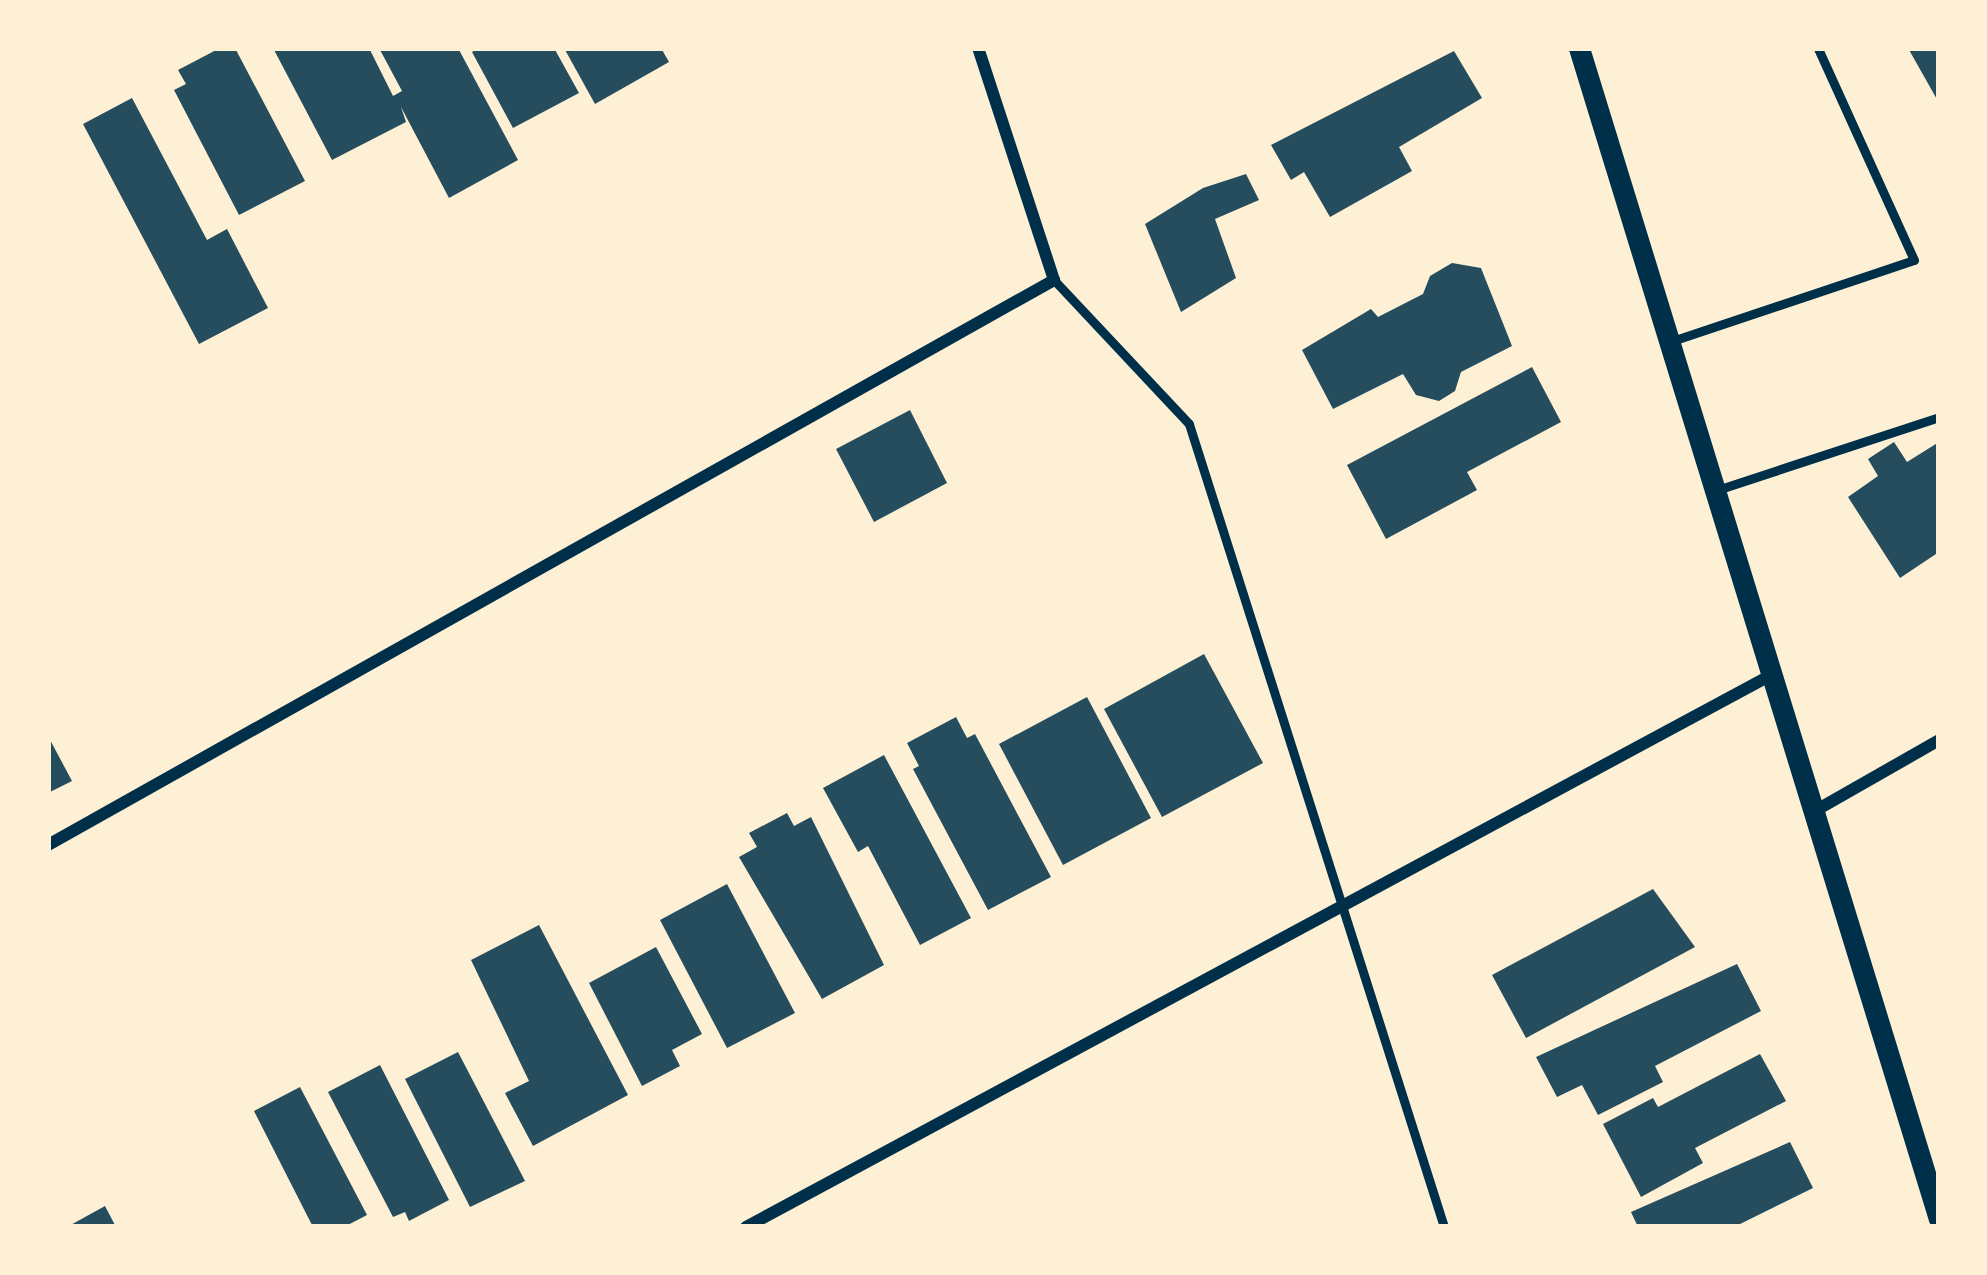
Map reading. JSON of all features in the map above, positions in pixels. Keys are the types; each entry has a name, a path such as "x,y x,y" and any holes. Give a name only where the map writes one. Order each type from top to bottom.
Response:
{"street":[{"path":"48,845 1054,280 978,48"},
{"path":"1579,48 1939,1219"},
{"path":"746,1227 1773,674"},
{"path":"1814,812 1939,740"}],"lane":[{"path":"1672,341 1914,260 1818,48"},
{"path":"1054,280 1190,424 1444,1227"},
{"path":"1718,490 1939,417"}],"building":[{"path":"220,48 235,48 305,181 239,215 174,90 186,84 178,70"},
{"path":"273,48 369,48 393,96 402,91 379,48 458,48 518,160 449,198 401,107 406,122 332,160"},
{"path":"480,48 554,48 579,93 513,128 472,52"},
{"path":"564,48 661,48 669,62 595,104"},
{"path":"1908,48 1939,48 1939,103"},
{"path":"1454,51 1482,98 1399,147 1412,171 1330,217 1304,172 1291,180 1271,145"},
{"path":"132,98 207,240 227,229 268,308 199,344 83,124"},
{"path":"1246,174 1259,200 1215,219 1236,278 1181,312 1145,224 1203,188"},
{"path":"1452,263 1481,268 1512,346 1461,372 1455,391 1439,401 1416,395 1403,374 1333,409 1302,350 1371,309 1378,317 1423,294 1430,276"},
{"path":"1532,367 1561,422 1467,472 1477,490 1386,539 1347,465"},
{"path":"910,410 947,483 874,522 836,449"},
{"path":"1894,442 1907,462 1939,442 1939,552 1900,578 1848,497 1878,476 1868,459"},
{"path":"1204,654 1263,763 1162,817 1104,709"},
{"path":"1087,697 1151,818 1063,865 999,744"},
{"path":"956,717 967,738 975,734 1051,877 988,910 913,769 919,766 907,743"},
{"path":"48,736 72,781 48,793"},
{"path":"884,755 971,918 920,945 868,846 858,852 823,788"},
{"path":"787,813 794,826 811,817 884,965 822,999 739,857 757,847 749,833"},
{"path":"727,884 795,1013 727,1048 660,920"},
{"path":"1653,889 1695,947 1526,1038 1492,975"},
{"path":"539,925 628,1095 533,1146 505,1093 529,1081 471,960"},
{"path":"656,947 702,1034 672,1050 680,1066 642,1086 589,983"},
{"path":"1737,964 1761,1011 1655,1066 1663,1082 1598,1115 1582,1085 1557,1097 1536,1057"},
{"path":"458,1052 525,1181 470,1207 405,1079"},
{"path":"1760,1054 1786,1101 1695,1148 1703,1163 1641,1197 1603,1124 1653,1098 1658,1107"},
{"path":"380,1065 449,1200 409,1221 405,1212 393,1217 328,1092"},
{"path":"300,1087 367,1215 344,1227 313,1227 254,1111"},
{"path":"1790,1142 1813,1188 1734,1227 1638,1227 1631,1212"},
{"path":"105,1206 116,1227 67,1227"}]}
